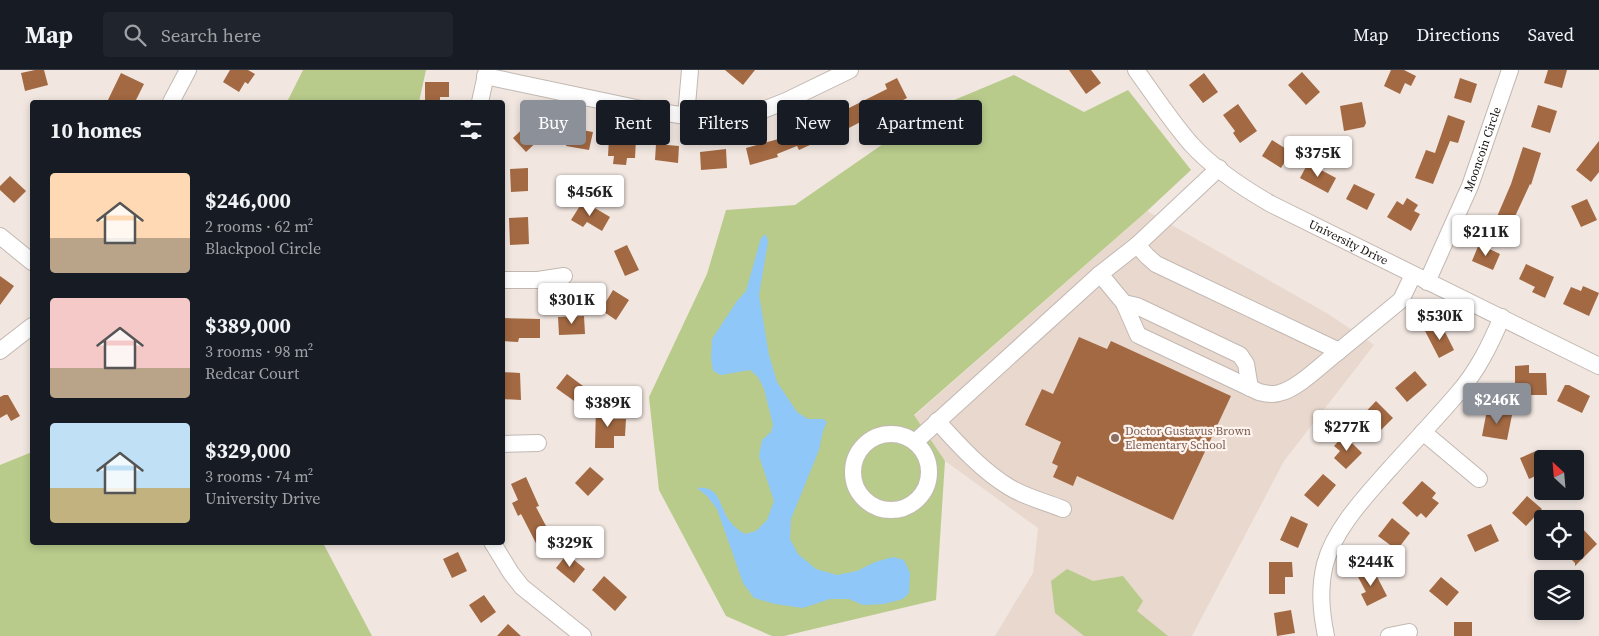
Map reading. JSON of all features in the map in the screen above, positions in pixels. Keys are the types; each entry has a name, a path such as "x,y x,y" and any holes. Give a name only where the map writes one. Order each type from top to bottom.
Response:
{"street":[{"path":"173,100 188,70"},
{"path":"687,100 690,70"},
{"path":"767,108 850,70"},
{"name":"University Drive","path":"1136,70 1192,145 1252,193 1420,279 1502,317 1599,366"},
{"name":"Mooncoin Circle","path":"1100,274 1124,303 1138,335 1259,392 1278,394 1288,390 1296,386 1400,300 1420,279 1470,186 1510,70"},
{"path":"480,100 486,73 641,110 680,115"},
{"path":"915,442 1100,274 1137,245 1219,168"},
{"path":"0,236 30,260"},
{"path":"1137,245 1156,264 1338,351"},
{"path":"505,280 538,280 564,276"},
{"path":"1124,303 1137,306 1240,355 1246,364 1250,388"},
{"path":"1326,636 1320,596 1326,563 1334,542 1370,490 1470,378 1489,348 1502,317"},
{"path":"0,351 30,328"},
{"path":"937,421 970,457 1011,488 1063,509"},
{"path":"1423,432 1479,478"},
{"path":"892,433 901,434 915,442 922,448 929,464 928,481 921,496 907,506 890,510 874,506 867,501 861,495 854,479 854,462 862,447 875,437 892,433"},
{"path":"505,444 538,442"},
{"path":"494,545 511,573 522,586 583,636"},
{"path":"1389,636 1409,632"}],"shaded area":[{"name":"Doctor Gustavus Brown Elementary School","path":"1147,211 1330,315 1374,345 1284,461 1192,636 995,636 1033,573 1038,528 945,461 914,416"}],"green space":[{"path":"303,70 426,70 419,100 288,100"},
{"path":"1014,75 1084,112 1128,90 1191,170 1147,211 914,415 945,461 936,600 784,636 772,636 726,616 659,490 649,397 707,274 726,210 795,205 882,145 982,145 982,100 954,100"},
{"path":"30,453 30,545 324,545 372,636 0,636 0,465"},
{"path":"1067,569 1093,581 1123,576 1143,601 1137,611 1168,636 1084,636 1055,613 1051,581"}],"water":[{"path":"766,234 768,242 759,295 769,355 777,382 797,412 808,419 823,419 827,422 819,450 791,519 790,539 798,554 816,569 837,575 857,571 875,562 893,557 904,560 910,573 909,593 903,599 884,604 863,605 849,599 830,599 803,608 775,604 754,598 743,583 717,509 707,496 697,488 710,489 714,492 729,520 745,534 756,531 767,520 774,501 759,456 762,440 771,432 773,425 764,389 758,377 750,370 721,375 713,371 711,359 712,339 737,301 746,291 761,238"}],"building":[{"path":"44,70 48,85 25,91 21,73"},
{"path":"230,70 248,70 255,74 248,84 245,82 239,92 223,82"},
{"path":"725,70 755,70 743,85"},
{"path":"1069,70 1091,70 1101,83 1086,94"},
{"path":"1391,70 1404,70 1416,76 1411,86 1405,83 1400,94 1384,86"},
{"path":"1548,70 1567,70 1562,88 1544,83"},
{"path":"1302,72 1320,92 1306,105 1288,85"},
{"path":"121,73 144,84 136,100 108,100"},
{"path":"1204,73 1218,92 1203,103 1189,85"},
{"path":"897,78 907,98 903,100 865,100 887,89 885,84"},
{"path":"1460,78 1477,84 1471,103 1454,98"},
{"path":"425,82 449,82 449,97 440,97 440,100 425,100"},
{"path":"1362,102 1366,123 1364,127 1344,131 1340,106"},
{"path":"859,103 859,123 849,128 849,108"},
{"path":"1238,104 1257,131 1240,143 1233,133 1235,131 1223,115"},
{"path":"1538,105 1557,111 1550,133 1531,127"},
{"path":"1448,115 1465,121 1458,143 1450,141 1433,184 1415,178 1426,150 1435,153"},
{"path":"520,131 520,145 533,145 526,152 513,138"},
{"path":"586,131 593,132 589,150 566,146 586,145"},
{"path":"777,139 777,145 810,145 799,150 797,146 777,154 778,157 750,165 746,148 767,145 767,142"},
{"path":"1272,140 1291,152 1281,168 1262,156"},
{"path":"1599,141 1599,172 1591,182 1576,170"},
{"path":"609,145 636,145 635,158 627,158 626,165 613,164 614,156 608,156"},
{"path":"656,145 679,146 678,163 655,160"},
{"path":"1523,147 1541,153 1531,185 1511,225 1496,219 1511,184"},
{"path":"726,149 727,168 701,170 700,152"},
{"path":"1308,163 1336,178 1328,193 1300,178"},
{"path":"528,168 528,191 511,192 510,169"},
{"path":"10,176 26,191 14,203 0,190 0,186"},
{"path":"1354,184 1375,194 1367,210 1346,199"},
{"path":"1407,198 1418,205 1414,211 1420,214 1411,231 1387,217 1397,201 1403,205"},
{"path":"1587,199 1597,220 1581,227 1571,206"},
{"path":"583,201 610,217 602,231 587,222 583,227 571,220"},
{"path":"528,217 529,244 510,245 509,218"},
{"path":"1479,244 1500,254 1493,270 1472,261"},
{"path":"627,245 639,270 625,276 614,251"},
{"path":"1526,264 1554,277 1545,298 1532,292 1535,287 1519,279"},
{"path":"0,276 14,286 0,305"},
{"path":"1583,286 1599,293 1589,316 1563,304 1571,287 1581,291"},
{"path":"613,290 629,300 616,320 601,310"},
{"path":"584,316 585,334 559,335 558,317"},
{"path":"505,318 540,319 540,338 519,338 518,342 505,341"},
{"path":"1441,324 1454,350 1439,358 1425,331"},
{"path":"1079,337 1107,349 1111,341 1231,396 1173,520 1077,476 1073,486 1053,477 1058,466 1052,463 1061,442 1025,425 1042,389 1053,394"},
{"path":"1529,365 1529,373 1546,373 1547,395 1526,395 1526,388 1515,388 1515,366"},
{"path":"1415,371 1427,385 1407,402 1395,388"},
{"path":"505,372 520,373 521,400 505,399"},
{"path":"567,374 587,389 577,403 556,388"},
{"path":"1565,385 1569,385 1590,396 1582,413 1557,401"},
{"path":"8,395 20,416 11,421 7,414 0,418 0,397"},
{"path":"1376,401 1393,418 1377,434 1367,425 1362,430 1355,423"},
{"path":"596,406 609,407 609,419 626,419 625,436 614,436 614,448 595,448"},
{"path":"1487,410 1512,415 1507,440 1482,436"},
{"path":"1344,435 1362,453 1346,469 1334,458 1340,451 1334,446"},
{"path":"1534,452 1534,477 1529,479 1520,458"},
{"path":"590,467 604,479 588,496 575,483"},
{"path":"1323,474 1336,485 1318,507 1304,495"},
{"path":"526,477 539,506 536,507 555,543 540,551 521,514 518,516 512,503 518,500 511,484"},
{"path":"1422,481 1436,493 1432,498 1439,503 1426,518 1421,513 1417,517 1402,503"},
{"path":"1527,496 1542,509 1534,510 1534,518 1526,526 1512,513"},
{"path":"1291,516 1308,524 1298,548 1280,540"},
{"path":"1392,518 1410,533 1397,550 1378,536"},
{"path":"1491,524 1499,541 1475,552 1467,535"},
{"path":"1584,530 1597,544 1584,557"},
{"path":"458,552 467,571 452,578 443,559"},
{"path":"567,554 585,569 574,583 556,568"},
{"path":"1572,560 1581,560 1575,566"},
{"path":"1269,562 1292,562 1293,577 1285,577 1285,594 1269,594"},
{"path":"1372,567 1387,596 1367,606 1361,594 1366,592 1357,575"},
{"path":"604,576 627,597 615,611 592,590"},
{"path":"1441,577 1459,592 1447,606 1429,591"},
{"path":"484,595 496,612 481,623 469,605"},
{"path":"1291,610 1295,633 1277,636 1274,613"},
{"path":"1454,622 1472,622 1472,636 1454,636"},
{"path":"508,624 521,636 497,636"}],"place":[{"name":"Doctor Gustavus Brown Elementary School","path":"1115,438"}]}
